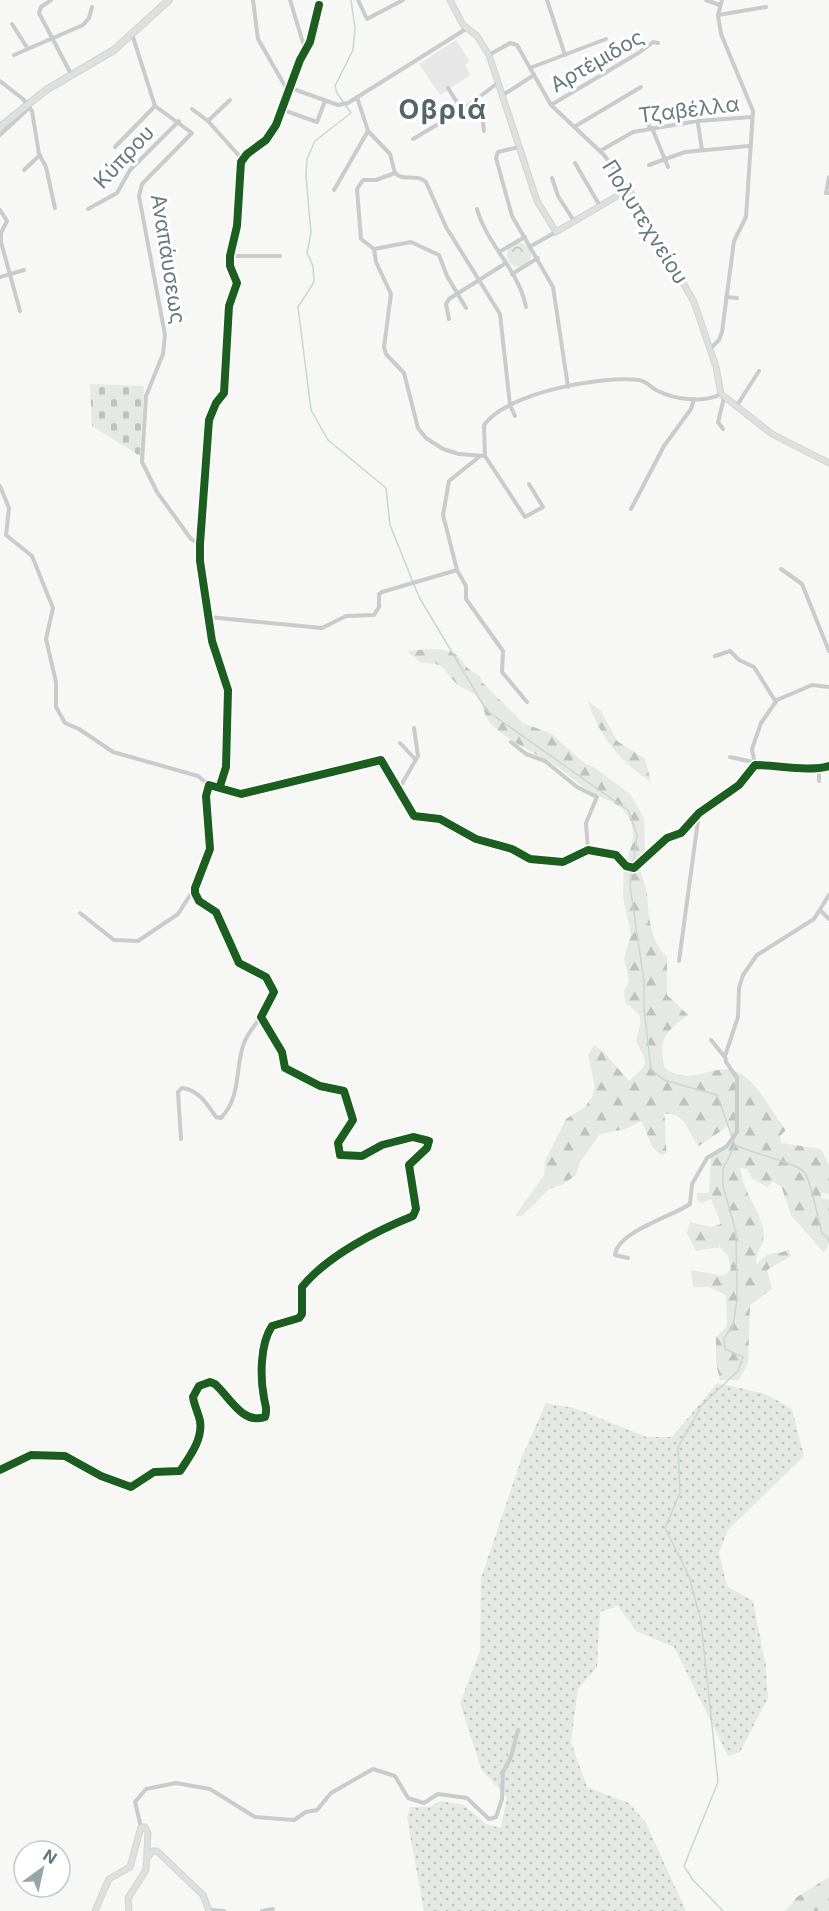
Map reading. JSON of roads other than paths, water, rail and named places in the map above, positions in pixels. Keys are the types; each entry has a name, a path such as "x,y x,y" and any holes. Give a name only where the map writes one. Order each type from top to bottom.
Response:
{"main road":[{"path":"0,128 71,75 114,50 169,0"}],"street":[{"path":"51,0 39,12 71,75"},
{"path":"253,0 260,44 274,70 290,89 325,101 347,103 466,29"},
{"path":"290,0 305,49"},
{"path":"358,0 367,19 403,0"},
{"path":"450,0 466,29 477,36 489,55 538,203 556,232"},
{"path":"547,0 565,55"},
{"path":"706,0 721,2 718,15 726,50 744,85 752,108 749,146 751,175 746,217 734,241 720,338 710,349"},
{"path":"242,159 266,140 283,110 305,49 310,42 319,5"},
{"path":"14,55 87,21 92,7"},
{"path":"718,15 766,7"},
{"path":"12,24 28,49"},
{"path":"132,34 155,106 179,121"},
{"path":"530,68 606,39"},
{"name":"Αρτέμιδος","path":"552,105 653,42 658,44"},
{"name":"Πολυτεχνείου","path":"489,55 514,43 552,105 600,151 629,189 694,302 710,349 722,396"},
{"path":"503,95 534,75"},
{"path":"0,81 29,105 36,124 40,155 46,167 55,208"},
{"path":"413,139 462,110 499,81"},
{"path":"574,127 641,87"},
{"path":"448,88 462,110"},
{"path":"357,97 368,131 390,154 394,173 403,178 418,177 426,182 446,227 500,314 510,405 515,416"},
{"path":"208,121 230,100"},
{"path":"283,110 317,122 325,101"},
{"path":"474,101 482,113 484,131"},
{"path":"695,104 702,150"},
{"path":"0,135 29,105"},
{"path":"115,147 155,106"},
{"path":"192,109 208,121 242,159 237,226 230,256 230,266 237,284 229,306 224,393 216,403 209,420 200,544 214,650 228,690 226,767 220,786"},
{"path":"645,114 668,167"},
{"name":"Τζαβέλλα","path":"600,151 628,133 697,121 752,117"},
{"name":"Κύπρου","path":"88,209 117,193 129,170 179,121"},
{"name":"Αναπάυσεως","path":"179,121 190,130 191,137 142,184 139,196 165,335 163,354 146,396 142,462 157,492 191,539 200,544"},
{"path":"334,190 368,131"},
{"path":"650,165 664,159 702,150 749,146"},
{"path":"520,147 498,152 496,158 512,216 538,258 554,292 568,387"},
{"path":"24,170 40,155"},
{"path":"575,163 600,206"},
{"path":"394,173 376,180 363,180 357,189 361,239 374,249 376,262 391,294 384,347 386,354 404,373 418,428 426,438 443,449 482,456"},
{"path":"829,177 826,193 829,193"},
{"path":"552,178 558,196 574,221"},
{"path":"531,246 629,189"},
{"path":"477,209 483,226 523,292 526,307"},
{"path":"0,210 7,221 1,232 1,242 20,311"},
{"path":"499,252 525,237"},
{"path":"374,249 411,242 439,255 466,308"},
{"path":"230,256 280,256"},
{"path":"512,274 538,258"},
{"path":"449,319 446,303 457,293 506,263"},
{"path":"0,277 24,270"},
{"path":"726,297 737,298"},
{"path":"736,407 759,371"},
{"path":"529,484 543,507 525,517 482,456 484,425 492,416 510,405 568,387 636,380 646,382 660,392 694,399 722,396"},
{"path":"722,396 772,434 829,463"},
{"path":"722,396 718,422 723,429"},
{"path":"631,508 664,446 691,410 694,399"},
{"path":"482,456 451,479 444,494 443,515 457,570 466,586 466,599 503,651 502,672 527,702"},
{"path":"0,486 9,508 6,535 32,556 53,608 46,639 56,682 59,715 65,723 79,729 113,752 192,774 209,785 220,786 241,794 379,760 384,764 414,816 440,819 476,839 512,849 530,859 563,862 588,850 616,855 632,867 667,838 681,832 699,813 739,785 754,764 751,752 754,742 761,723 776,702 812,685 829,687"},
{"path":"781,569 802,584 829,651"},
{"path":"208,617 322,628 346,616 374,615 377,612 379,594 382,592 457,570"},
{"path":"715,656 730,651 739,660 749,662 776,702"},
{"path":"399,789 416,760 419,749 414,728"},
{"path":"511,742 526,754 545,761 577,787 597,797 586,823 588,850"},
{"path":"400,743 416,760"},
{"path":"730,757 754,764 790,765 819,770 829,766"},
{"path":"819,770 819,781"},
{"path":"80,913 114,940 138,941 178,915 195,888 210,849 206,796 209,785"},
{"path":"679,961 699,813"},
{"path":"182,1139 178,1092 182,1088 189,1089 205,1100 216,1117 221,1118 229,1108 237,1090 244,1043 274,992 266,977 239,963 216,912 199,901 195,888"},
{"path":"628,1258 615,1255 625,1237 673,1215 690,1204 692,1184 704,1162 710,1155 727,1146 737,1132 737,1078 726,1062 725,1056 738,1017 740,982 757,955 814,919 829,895"},
{"path":"821,911 829,919"},
{"path":"0,1470 32,1455 65,1456 101,1476 131,1487 154,1472 180,1471 194,1450 200,1434 200,1419 193,1397 199,1386 210,1382 215,1384 239,1411 256,1418 265,1417 267,1409 263,1396 263,1350 272,1326 299,1318 302,1314 302,1287 325,1262 340,1256 384,1226 415,1213 409,1165 428,1148 429,1142 413,1137 376,1147 362,1156 340,1155 338,1143 353,1120 345,1093 307,1080 285,1068 282,1053 261,1017"},
{"path":"711,1040 725,1056"},
{"path":"95,1911 109,1879 130,1867 141,1827 135,1802 146,1789 176,1783 210,1789 255,1817 294,1820 306,1812 317,1810 331,1793 373,1769 395,1776 408,1798 424,1803 438,1794 467,1798 489,1819 496,1817 502,1799 503,1772 511,1757 518,1730"},
{"path":"129,1911 128,1898 143,1877 147,1858 148,1833 147,1828 141,1827"},
{"path":"147,1858 153,1851 157,1851 203,1894 209,1911 224,1911"},
{"path":"262,1911 273,1909"}],"waterway":[{"path":"351,0 355,28 353,50 335,86 337,93 351,113 315,141 307,159 306,176 311,233 307,253 313,266 314,282 298,307 311,410 328,440 386,488 390,525 419,597 487,711 629,811 637,835 633,866"},
{"path":"632,870 630,886 644,981 644,1008 651,1069 664,1080 717,1095 735,1145 801,1169 807,1177 812,1192 822,1233 829,1239"},
{"path":"723,1911 693,1880 684,1866 718,1782 701,1622 689,1576 665,1528 680,1493 678,1447 702,1405 738,1371 743,1357 725,1349 724,1338 733,1326 737,1299 736,1232 723,1186 723,1169 735,1145"}],"district":[{"name":"Οβριά","path":"443,110"}]}
